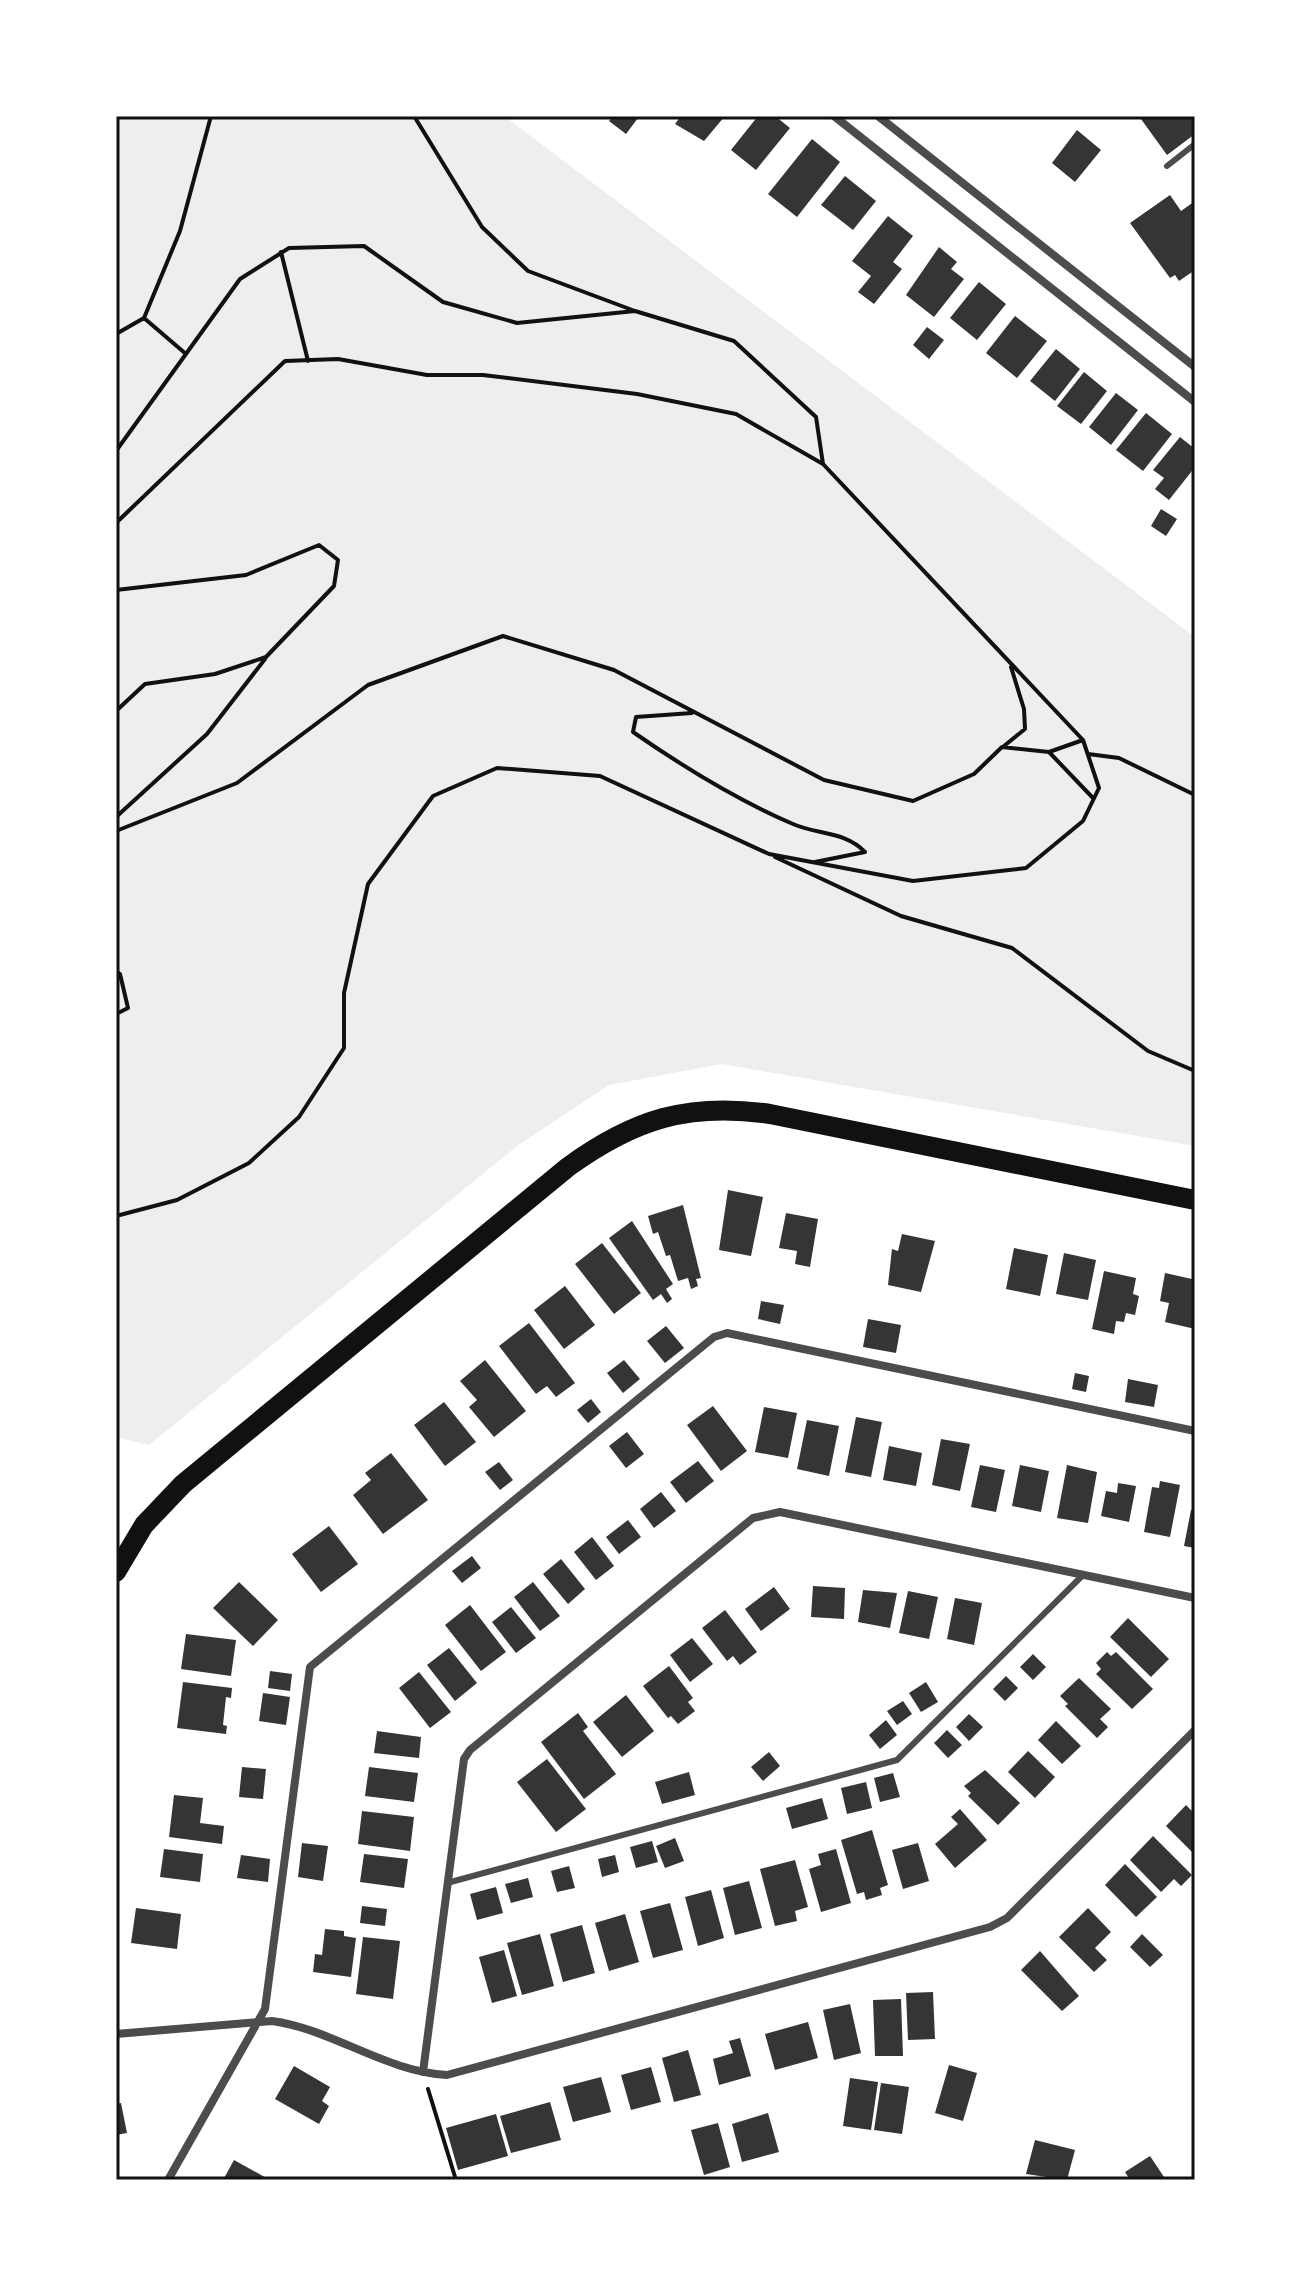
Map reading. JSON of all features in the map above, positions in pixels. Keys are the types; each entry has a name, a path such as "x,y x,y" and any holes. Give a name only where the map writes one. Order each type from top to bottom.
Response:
{"main road":[{"path":"116,1572 144,1525 183,1484 568,1167 612,1138 655,1118 711,1110 770,1114 1195,1200"}],"street":[{"path":"834,116 1195,402"},
{"path":"878,116 1195,367"},
{"path":"168,2180 265,2009 310,1667 714,1337 727,1333 1195,1431"},
{"path":"423,2072 462,1769 470,1750 759,1515 780,1512 1195,1598"},
{"path":"116,2034 258,2022 296,2026 423,2072 457,2073 999,1923 1195,1730"}],"lane":[{"path":"1167,166 1195,144"},
{"path":"447,1883 897,1760 1083,1575"}],"path":[{"path":"116,334 144,318 180,231 211,116"},
{"path":"414,116 482,227 528,271 635,311 734,341 816,417 823,464"},
{"path":"116,451 240,279 289,248 364,246 443,302 517,323 635,311"},
{"path":"281,252 308,361"},
{"path":"144,318 186,354"},
{"path":"116,523 285,361 338,359 427,375 483,375 622,392 736,414 823,464 1083,740 1099,788 1083,821 1026,868 913,881 769,854"},
{"path":"116,590 246,575 319,545 338,560 334,586 266,657 207,734 116,817"},
{"path":"116,831 237,783 368,685 503,636 614,670 824,780 913,801 974,774 1025,729 1024,709 1010,663"},
{"path":"116,711 145,684 215,674 266,657"},
{"path":"695,713 636,717 633,732 667,756 794,825 852,839 865,852 813,862"},
{"path":"1002,747 1049,752 1083,740"},
{"path":"1049,752 1093,799"},
{"path":"1088,754 1119,758 1195,795"},
{"path":"116,1216 177,1200 249,1163 299,1117 344,1048 344,993 368,884 433,796 497,768 600,776 901,916 1012,948 1148,1051 1195,1071"},
{"path":"116,971 120,974 128,1008 116,1014"},
{"path":"423,2072 456,2180"}],"shaded area":[{"path":"116,116 504,116 1195,637 1195,1146 722,1064 609,1085 517,1146 149,1445 116,1437"}],"building":[{"path":"613,116 638,118 626,134 609,121"},
{"path":"681,116 725,116 704,141 675,124"},
{"path":"758,116 775,116 790,128 756,170 731,150"},
{"path":"1146,116 1195,116 1195,134 1167,155 1141,119"},
{"path":"1077,130 1101,150 1075,182 1052,163"},
{"path":"812,139 840,162 797,217 768,194"},
{"path":"845,176 876,201 853,230 821,205"},
{"path":"1170,195 1181,211 1195,201 1195,231 1192,233 1195,270 1179,281 1175,275 1170,278 1130,223"},
{"path":"888,216 913,236 893,262 902,269 874,304 858,292 871,276 852,261"},
{"path":"939,247 957,262 951,269 964,279 934,317 906,295"},
{"path":"979,282 1006,304 977,340 950,318"},
{"path":"1015,316 1047,341 1017,378 986,353"},
{"path":"927,327 944,340 929,359 913,345"},
{"path":"1056,349 1080,369 1055,401 1030,381"},
{"path":"1084,372 1107,391 1081,424 1057,406"},
{"path":"1116,393 1138,410 1111,445 1089,427"},
{"path":"1146,413 1172,434 1143,471 1116,450"},
{"path":"1180,437 1195,449 1195,467 1169,500 1155,489 1164,478 1153,470"},
{"path":"1161,509 1177,519 1166,536 1151,526"},
{"path":"728,1190 763,1197 751,1256 719,1250"},
{"path":"683,1205 701,1278 696,1279 698,1286 691,1289 688,1278 678,1281 670,1255 666,1256 658,1232 653,1234 648,1216"},
{"path":"786,1213 818,1219 810,1267 795,1264 797,1251 779,1248"},
{"path":"632,1221 673,1284 666,1289 672,1299 667,1303 661,1294 653,1300 609,1238"},
{"path":"902,1234 935,1241 921,1292 888,1285 892,1249 898,1251"},
{"path":"602,1243 641,1293 614,1314 575,1264"},
{"path":"1014,1248 1048,1255 1040,1296 1006,1289"},
{"path":"1064,1253 1096,1260 1088,1300 1056,1294"},
{"path":"1104,1271 1136,1278 1133,1294 1139,1296 1135,1315 1126,1313 1124,1322 1116,1321 1114,1334 1092,1329"},
{"path":"1165,1273 1192,1279 1195,1329 1165,1322 1169,1303 1160,1301"},
{"path":"565,1286 595,1325 564,1349 534,1310"},
{"path":"761,1301 784,1305 780,1324 758,1319"},
{"path":"868,1319 901,1325 896,1353 863,1347"},
{"path":"529,1323 575,1383 556,1397 547,1386 536,1394 499,1346"},
{"path":"666,1326 684,1348 665,1363 647,1341"},
{"path":"485,1360 526,1411 494,1437 469,1407 477,1400 460,1381"},
{"path":"624,1360 640,1379 623,1393 607,1373"},
{"path":"1075,1373 1089,1376 1086,1392 1072,1389"},
{"path":"1128,1379 1158,1385 1154,1407 1125,1402"},
{"path":"591,1399 601,1412 588,1423 577,1410"},
{"path":"444,1402 476,1442 445,1466 414,1425"},
{"path":"713,1406 747,1451 721,1471 687,1425"},
{"path":"764,1407 797,1413 788,1458 755,1452"},
{"path":"856,1417 882,1422 871,1477 845,1472"},
{"path":"807,1420 839,1426 829,1476 797,1469"},
{"path":"627,1432 644,1454 626,1468 609,1446"},
{"path":"941,1439 970,1444 960,1491 932,1485"},
{"path":"889,1446 922,1453 916,1486 883,1480"},
{"path":"391,1453 428,1500 383,1534 353,1495 371,1480 365,1473"},
{"path":"698,1461 714,1481 686,1503 670,1482"},
{"path":"499,1462 513,1480 500,1490 485,1472"},
{"path":"980,1465 1005,1470 996,1512 971,1507"},
{"path":"1020,1465 1049,1471 1041,1512 1012,1506"},
{"path":"1067,1465 1097,1472 1088,1523 1057,1518"},
{"path":"1160,1481 1180,1485 1170,1537 1144,1532 1152,1487 1159,1488"},
{"path":"1118,1483 1136,1486 1129,1522 1101,1516 1106,1491 1117,1493"},
{"path":"661,1492 676,1511 654,1528 640,1509"},
{"path":"1191,1510 1195,1510 1195,1548 1184,1546"},
{"path":"628,1520 641,1537 619,1554 606,1537"},
{"path":"329,1526 358,1564 321,1592 292,1554"},
{"path":"592,1537 614,1566 596,1580 574,1552"},
{"path":"472,1556 481,1568 462,1583 452,1571"},
{"path":"561,1559 585,1589 568,1604 543,1574"},
{"path":"239,1582 278,1620 253,1646 213,1608"},
{"path":"533,1582 560,1616 540,1631 514,1597"},
{"path":"813,1586 845,1588 844,1619 811,1617"},
{"path":"774,1587 790,1609 761,1631 745,1609"},
{"path":"863,1590 897,1593 890,1628 858,1622"},
{"path":"908,1591 938,1597 929,1639 899,1633"},
{"path":"955,1598 982,1603 974,1645 947,1639"},
{"path":"470,1605 506,1652 481,1671 445,1625"},
{"path":"511,1607 536,1638 516,1653 492,1622"},
{"path":"725,1610 757,1652 740,1665 733,1656 727,1661 702,1628"},
{"path":"1128,1618 1169,1659 1151,1677 1110,1637"},
{"path":"186,1634 236,1640 231,1676 181,1669"},
{"path":"692,1638 713,1664 690,1682 670,1655"},
{"path":"449,1648 477,1683 455,1701 427,1665"},
{"path":"1107,1652 1111,1656 1116,1652 1153,1689 1132,1709 1096,1674 1101,1669 1096,1663"},
{"path":"1033,1654 1046,1667 1033,1680 1020,1667"},
{"path":"669,1666 693,1698 688,1702 695,1711 678,1724 671,1716 668,1718 643,1686"},
{"path":"270,1671 292,1674 290,1691 268,1688"},
{"path":"419,1672 451,1712 430,1728 399,1688"},
{"path":"1006,1676 1018,1688 1005,1701 993,1689"},
{"path":"1079,1678 1111,1709 1100,1719 1108,1727 1097,1738 1065,1706 1068,1704 1060,1696"},
{"path":"183,1682 232,1688 231,1698 226,1697 223,1725 227,1726 226,1734 177,1728"},
{"path":"926,1682 938,1702 921,1712 909,1693"},
{"path":"263,1693 290,1697 286,1725 259,1721"},
{"path":"626,1695 654,1731 622,1757 593,1722"},
{"path":"903,1701 912,1714 897,1725 887,1711"},
{"path":"578,1713 588,1727 583,1731 616,1774 584,1799 541,1742"},
{"path":"969,1714 983,1727 969,1741 956,1727"},
{"path":"886,1720 897,1735 880,1749 869,1735"},
{"path":"1056,1721 1081,1746 1062,1764 1038,1740"},
{"path":"947,1730 962,1745 948,1758 934,1743"},
{"path":"377,1731 421,1737 419,1758 374,1753"},
{"path":"1028,1751 1055,1777 1035,1798 1008,1772"},
{"path":"769,1752 780,1766 763,1781 751,1767"},
{"path":"547,1759 586,1809 556,1832 517,1782"},
{"path":"242,1767 266,1769 263,1799 239,1797"},
{"path":"369,1767 418,1773 414,1802 365,1796"},
{"path":"985,1770 1020,1803 998,1825 968,1796 971,1793 964,1786"},
{"path":"689,1772 695,1795 662,1804 655,1782"},
{"path":"893,1773 900,1797 880,1802 874,1778"},
{"path":"866,1782 872,1808 847,1814 841,1788"},
{"path":"174,1795 203,1798 200,1823 224,1826 222,1844 169,1837"},
{"path":"822,1798 828,1819 792,1829 786,1808"},
{"path":"1186,1805 1195,1814 1195,1855 1166,1826"},
{"path":"960,1809 987,1840 955,1868 935,1844 958,1824 951,1817"},
{"path":"362,1811 414,1817 410,1851 358,1844"},
{"path":"872,1830 888,1885 880,1888 882,1895 866,1900 864,1892 857,1894 841,1840"},
{"path":"1153,1836 1192,1875 1181,1886 1174,1879 1161,1892 1130,1860"},
{"path":"675,1838 684,1861 665,1868 656,1846"},
{"path":"652,1841 658,1862 636,1868 630,1847"},
{"path":"302,1843 328,1846 323,1881 298,1877"},
{"path":"918,1843 929,1881 903,1889 892,1850"},
{"path":"164,1849 203,1854 200,1882 160,1877"},
{"path":"836,1849 851,1903 821,1912 809,1869 821,1865 818,1854"},
{"path":"364,1854 408,1859 404,1888 360,1882"},
{"path":"241,1855 270,1859 268,1882 237,1878"},
{"path":"615,1855 619,1872 602,1877 598,1859"},
{"path":"795,1860 808,1907 795,1911 797,1921 775,1926 760,1869"},
{"path":"1125,1864 1157,1897 1136,1917 1105,1885"},
{"path":"569,1866 575,1888 557,1892 551,1871"},
{"path":"528,1878 533,1897 511,1903 505,1884"},
{"path":"749,1881 762,1928 735,1935 723,1888"},
{"path":"496,1887 503,1913 477,1920 470,1894"},
{"path":"711,1890 724,1938 698,1946 685,1897"},
{"path":"670,1903 683,1950 653,1958 640,1911"},
{"path":"362,1906 387,1909 385,1926 360,1923"},
{"path":"136,1908 181,1914 177,1949 131,1943"},
{"path":"1088,1908 1111,1932 1095,1948 1107,1960 1094,1972 1059,1937"},
{"path":"625,1914 639,1962 609,1971 595,1923"},
{"path":"582,1925 595,1973 563,1982 550,1934"},
{"path":"325,1929 344,1931 344,1936 356,1938 351,1977 313,1972 315,1954 322,1955"},
{"path":"540,1934 554,1986 522,1995 507,1943"},
{"path":"1142,1934 1163,1955 1150,1967 1130,1947"},
{"path":"363,1937 400,1941 393,1999 356,1994"},
{"path":"504,1950 517,1996 492,2003 479,1957"},
{"path":"1040,1951 1079,1996 1062,2011 1021,1970"},
{"path":"933,1992 935,2039 908,2040 906,1993"},
{"path":"901,1999 903,2056 875,2056 873,2000"},
{"path":"850,2004 861,2053 834,2060 823,2010"},
{"path":"808,2022 818,2058 775,2070 765,2034"},
{"path":"740,2038 751,2076 719,2085 713,2059 733,2053 729,2041"},
{"path":"688,2050 701,2095 674,2102 662,2058"},
{"path":"949,2065 977,2073 963,2121 935,2113"},
{"path":"294,2066 330,2087 322,2101 329,2106 319,2124 275,2099"},
{"path":"651,2067 661,2102 631,2110 621,2075"},
{"path":"601,2077 611,2112 573,2122 563,2087"},
{"path":"850,2078 878,2082 871,2130 843,2126"},
{"path":"881,2083 909,2087 902,2134 874,2130"},
{"path":"550,2102 561,2140 511,2153 500,2116"},
{"path":"121,2103 127,2133 116,2135 116,2104"},
{"path":"768,2113 779,2152 742,2162 732,2124"},
{"path":"496,2114 508,2156 458,2170 446,2128"},
{"path":"718,2123 730,2167 704,2175 691,2130"},
{"path":"1035,2140 1075,2150 1067,2180 1026,2174"},
{"path":"1150,2156 1166,2180 1130,2180 1125,2172"},
{"path":"234,2160 270,2180 223,2180"}]}
